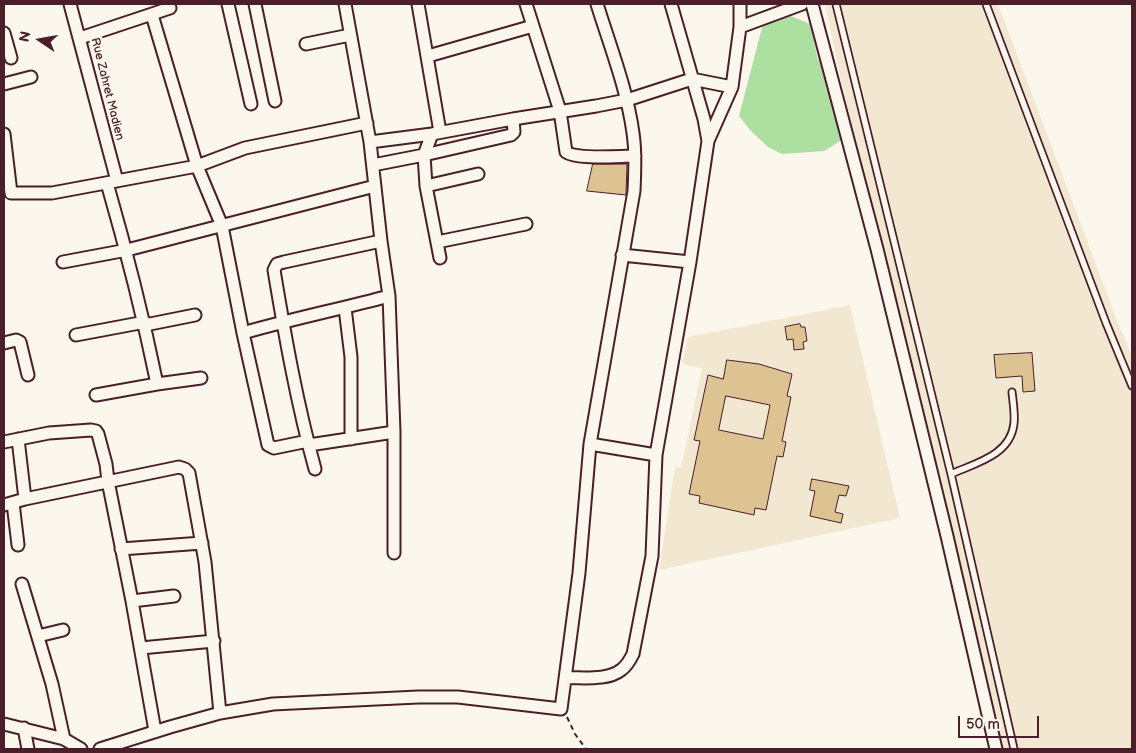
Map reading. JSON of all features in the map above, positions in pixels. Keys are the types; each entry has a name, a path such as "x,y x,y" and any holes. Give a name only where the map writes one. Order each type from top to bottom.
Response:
{"street":[{"name":"Rue Zahret Madien","path":"70,4 80,38 157,384"},
{"path":"231,4 251,104"},
{"path":"255,4 275,101"},
{"path":"345,4 370,142 389,296 394,432 394,553"},
{"path":"418,4 428,56 436,133 424,155 426,186 440,258"},
{"path":"526,4 560,111 564,149 570,155 634,156"},
{"path":"100,749 220,713 273,704 418,696 458,697 561,709 579,573 590,444 634,191 634,135 627,100 598,4"},
{"path":"670,4 704,119 708,141"},
{"path":"565,678 608,676 620,671 633,654 652,556 656,455 690,262 708,141 732,86 740,27 740,4"},
{"path":"740,27 802,4"},
{"path":"812,4 877,249 947,536 996,749"},
{"path":"80,38 170,8"},
{"path":"152,15 197,166 222,226 268,445 274,448 394,432"},
{"path":"428,56 533,26"},
{"path":"4,33 11,58"},
{"path":"306,44 350,35"},
{"path":"4,84 31,78"},
{"path":"370,142 436,133 627,100 692,79 732,86"},
{"path":"373,165 511,136 514,132 513,119"},
{"path":"4,134 11,193 52,193 197,166 245,148 367,123"},
{"path":"426,186 478,174"},
{"path":"63,262 126,250 375,186"},
{"path":"437,242 526,224"},
{"path":"315,469 308,443 274,270 277,264 381,241"},
{"path":"622,255 690,262"},
{"path":"243,333 283,321 345,308 389,296"},
{"path":"345,308 351,357 351,439"},
{"path":"76,335 195,315"},
{"path":"4,343 16,340 20,342 28,375"},
{"path":"96,395 201,378"},
{"path":"4,442 49,433 96,431 106,464 155,732"},
{"path":"18,439 25,499"},
{"path":"590,444 656,455"},
{"path":"18,545 8,504 108,481 179,467 184,468 189,473 202,543 214,641 220,713"},
{"path":"121,549 202,543"},
{"path":"22,584 52,684 64,739"},
{"path":"132,601 174,596"},
{"path":"38,636 63,630"},
{"path":"140,648 214,641"},
{"path":"4,724 64,739 81,749"},
{"path":"24,728 28,749"},
{"path":"134,749 136,737"}],"lane":[{"path":"836,4 951,474 1014,749"},
{"path":"986,4 1132,386"},
{"path":"951,474 998,452 1007,444 1012,433 1014,421 1012,392"}],"path":[{"path":"561,709 586,749"}],"shaded area":[{"path":"825,4 998,4 1132,356 1132,749 1000,749 839,71"},
{"path":"850,305 900,518 659,570 675,467 681,468 702,368 682,364 688,337"}],"green space":[{"path":"791,16 810,24 818,60 826,65 845,138 824,151 782,154 768,147 750,130 739,116 763,24"}],"building":[{"path":"593,164 627,164 626,195 587,191"},
{"path":"800,324 801,327 805,327 807,341 803,342 804,349 794,350 793,339 787,340 785,327"},
{"path":"1032,353 1035,391 1023,392 1022,376 996,378 994,355"},
{"path":"727,360 759,364 792,374 787,396 791,397 782,441 786,442 783,457 777,456 766,510 755,508 754,515 699,503 700,496 689,494 700,441 694,440 708,375 723,379","holes":["726,396 770,405 763,439 719,430"]},
{"path":"812,479 849,486 846,496 839,495 835,512 843,514 841,523 810,516 815,491 810,490"}]}
